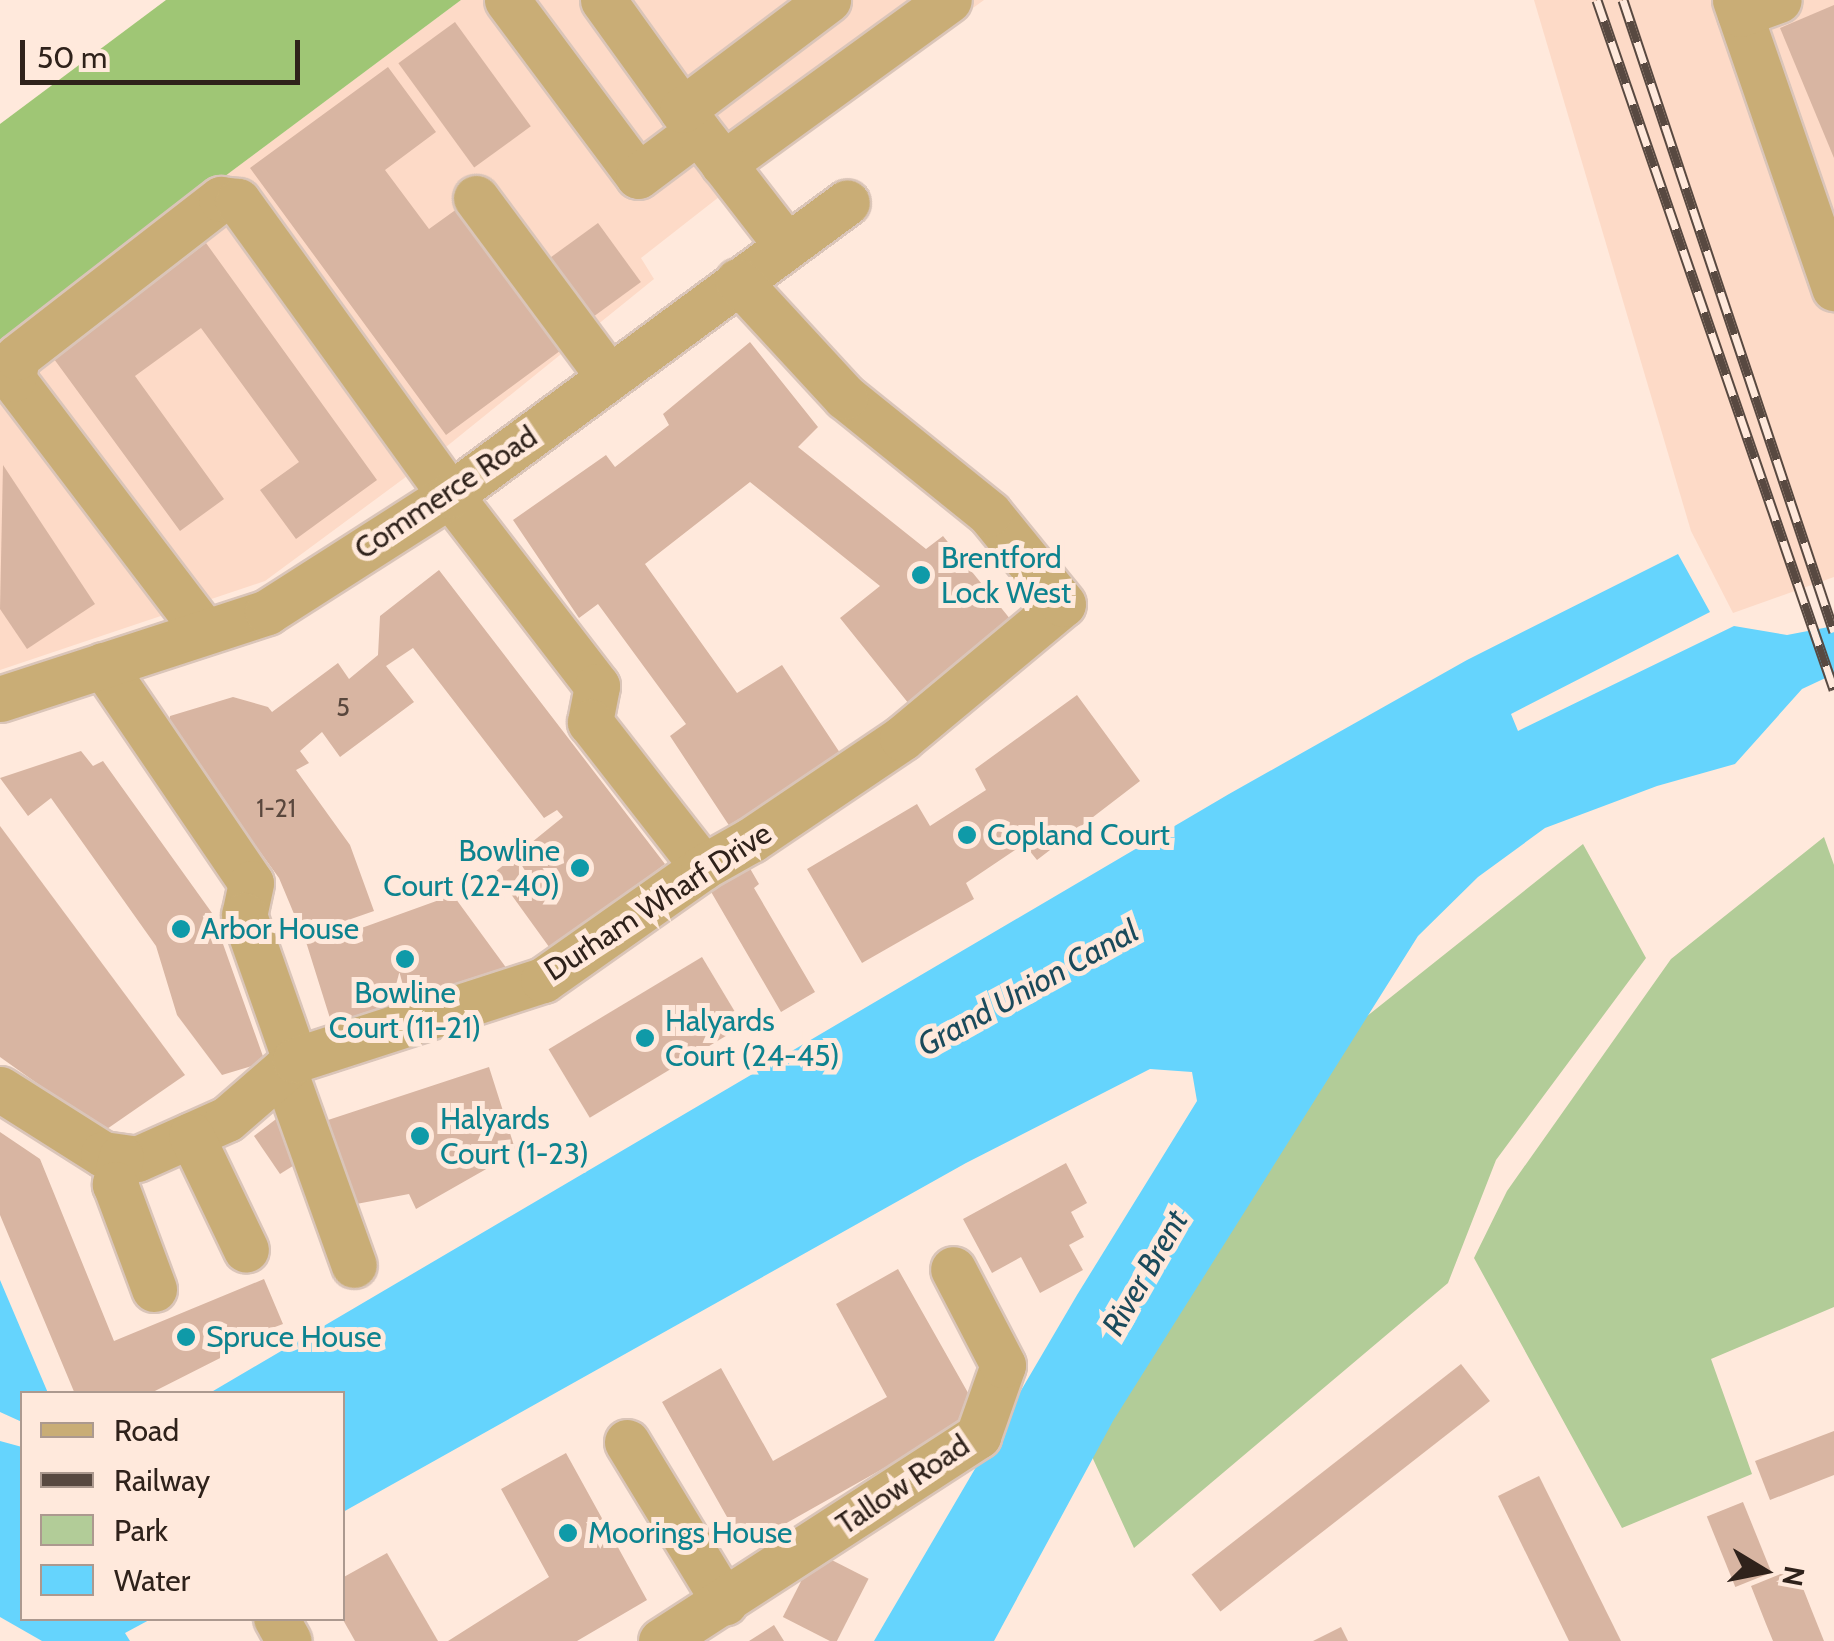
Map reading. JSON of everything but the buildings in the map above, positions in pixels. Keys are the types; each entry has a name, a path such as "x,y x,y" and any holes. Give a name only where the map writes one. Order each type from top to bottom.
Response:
{"street":[{"path":"507,0 638,176 701,135 950,0"},
{"path":"603,0 787,246"},
{"path":"701,135 828,0"},
{"path":"1751,5 1829,258"},
{"path":"204,631 13,379 18,357 221,198 238,202 450,495 597,686 590,722 703,866"},
{"path":"476,198 608,377"},
{"name":"Commerce Road","path":"0,699 267,612 450,495 847,202"},
{"name":"Durham Wharf Drive","path":"120,1156 137,1159 227,1119 290,1065 543,980 703,866 751,840 902,738 1063,604 989,513 845,397 738,282"},
{"path":"103,665 251,884 244,915 354,1266"},
{"path":"0,1089 103,1154 120,1156 114,1184 154,1289"},
{"path":"191,1135 246,1250"},
{"name":"Tallow Road","path":"660,1641 725,1603 978,1436 1003,1365 953,1269"},
{"path":"628,1442 725,1603"}],"shaded area":[{"path":"461,0 984,0 806,129 641,258 654,279 441,451 265,581 0,670 0,344"},
{"path":"1534,0 1834,0 1834,577 1733,613 1691,531"}],"green space":[{"path":"166,0 461,0 0,344 0,124"},
{"path":"1824,837 1834,865 1834,1307 1711,1359 1752,1474 1622,1528 1474,1258 1507,1191 1671,959"},
{"path":"1583,844 1646,958 1496,1160 1448,1283 1134,1548 1088,1448 1327,1048"}],"water":[{"path":"1678,554 1710,612 1511,714 1518,731 1734,626 1787,635 1834,626 1834,674 1802,689 1735,764 1657,786 1545,828 1478,877 1418,936 1113,1421 994,1641 874,1641 1077,1295 1197,1101 1192,1072 1150,1069 966,1163 345,1511 345,1391 213,1391 1229,794 1467,660"},
{"path":"0,1280 47,1391 20,1391 20,1421 0,1412"},
{"path":"0,1441 20,1446 20,1621 147,1621 125,1633 130,1641 42,1641 0,1617"}],"railway":[{"path":"1597,0 1834,689"},
{"path":"1623,0 1834,632"}],"place":[{"name":"Brentford Lock West","path":"921,575"},
{"name":"Copland Court","path":"967,835"},
{"name":"Bowline Court (22-40)","path":"580,868"},
{"name":"Arbor House","path":"181,929"},
{"name":"Bowline Court (11-21)","path":"405,959"},
{"name":"Halyards Court (24-45)","path":"645,1038"},
{"name":"Halyards Court (1-23)","path":"420,1136"},
{"name":"Spruce House","path":"186,1337"},
{"name":"Moorings House","path":"568,1533"}],"water label":[{"name":"Grand Union Canal","path":"1028,988"},
{"name":"River Brent","path":"1145,1273"}]}
